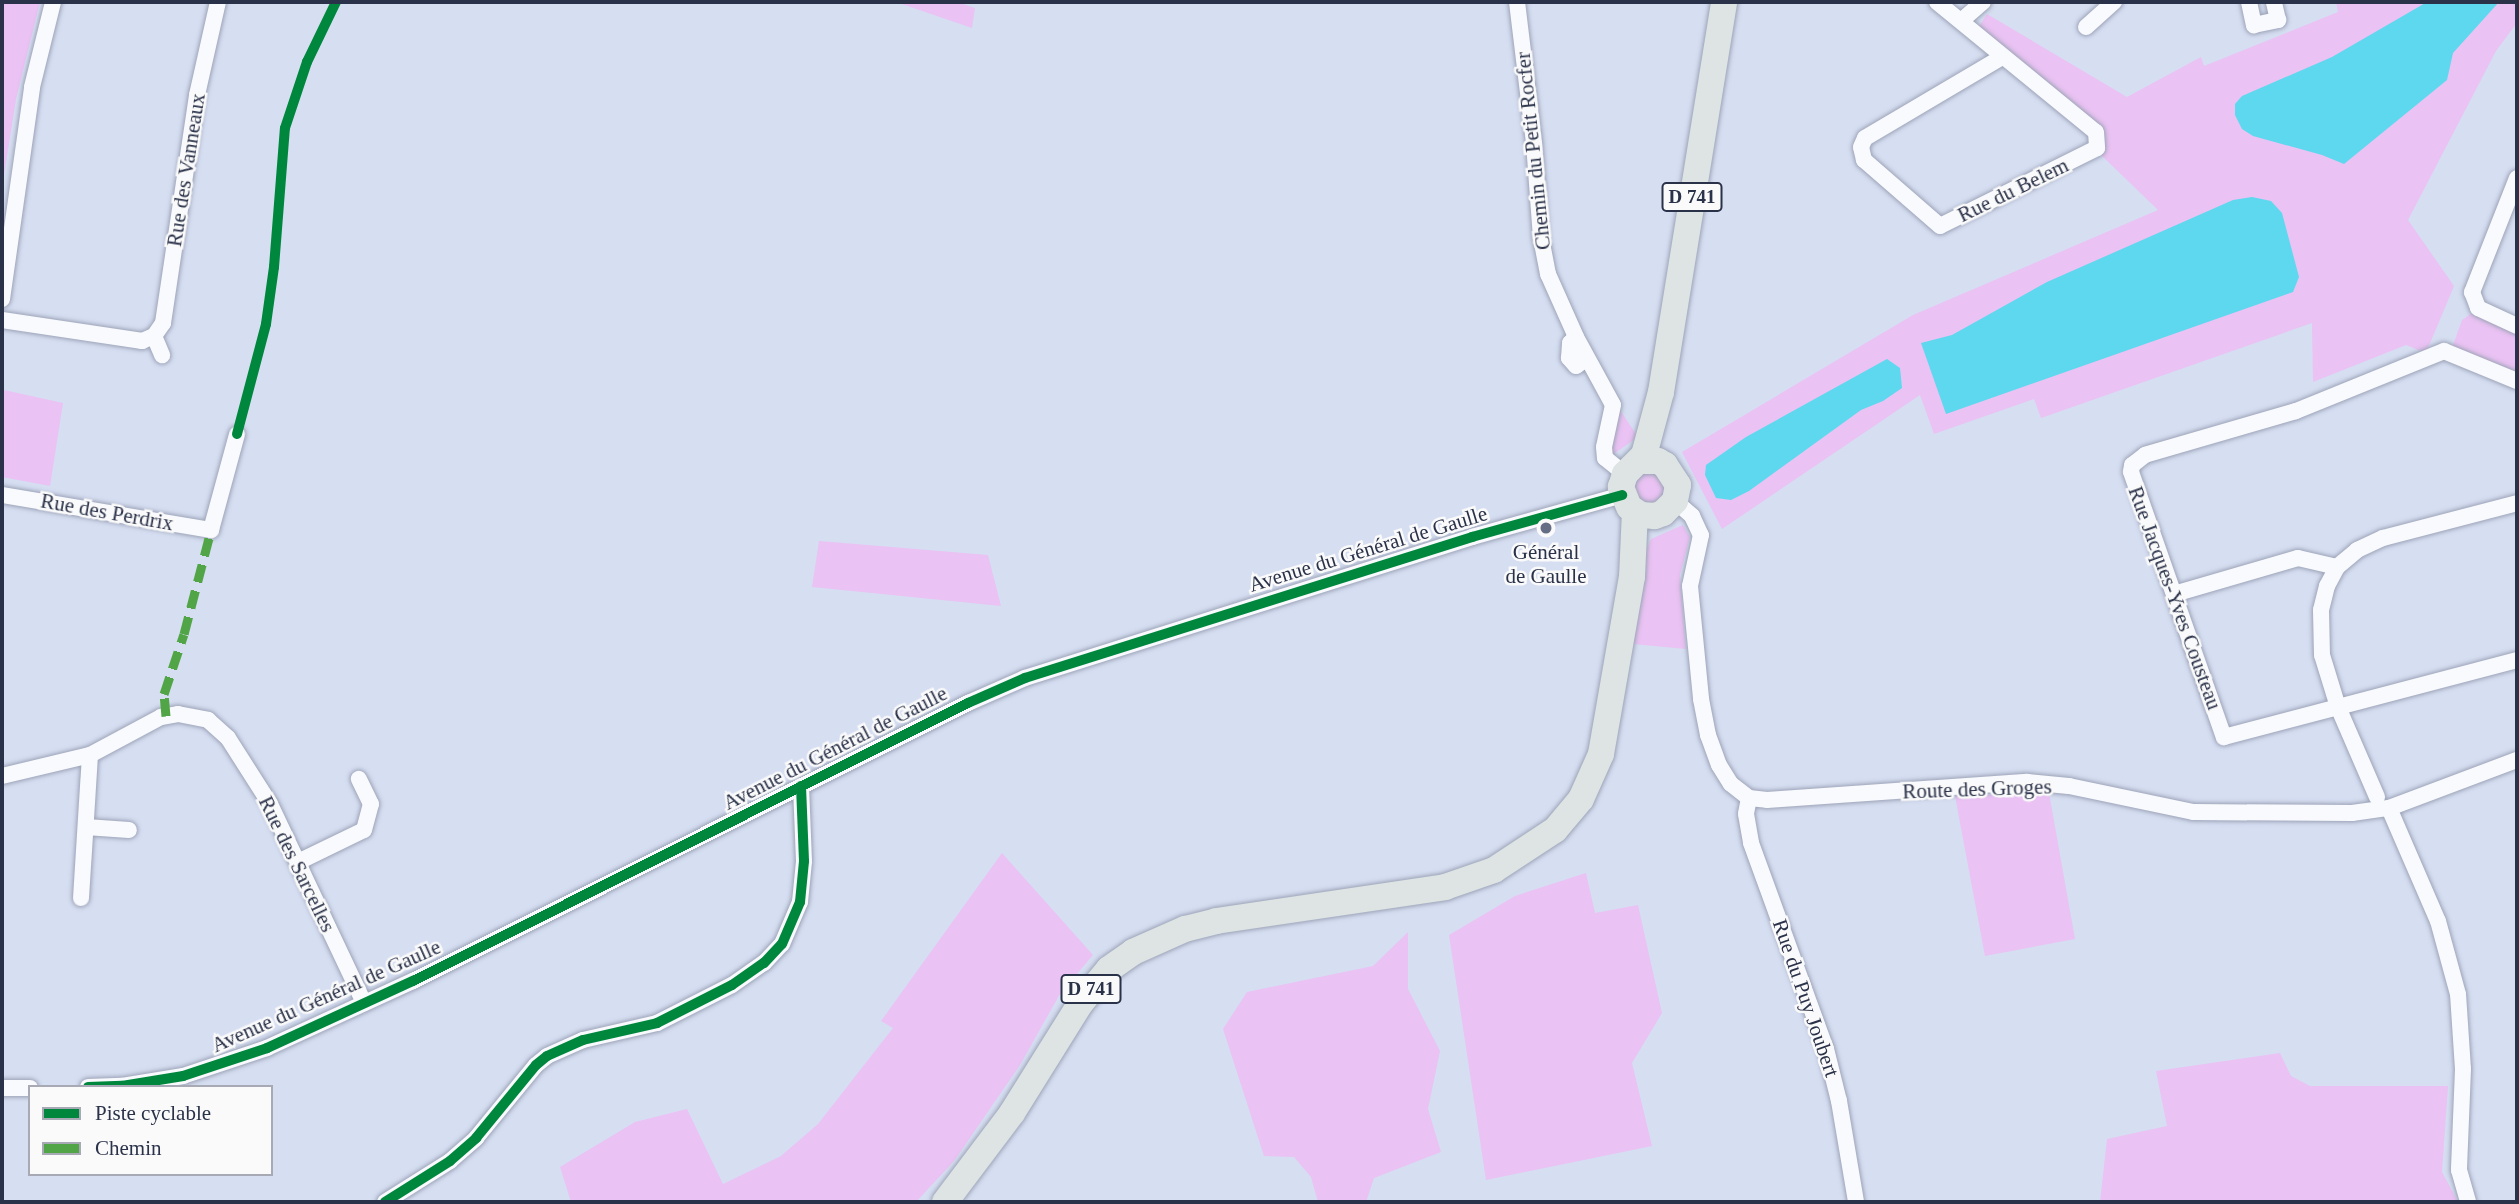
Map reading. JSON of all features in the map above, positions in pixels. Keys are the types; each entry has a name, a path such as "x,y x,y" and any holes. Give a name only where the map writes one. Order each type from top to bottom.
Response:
{"main road":[{"name":"D 741","path":"945,1202 1012,1113 1080,1004 1110,969 1133,953 1185,929 1216,921 1445,887 1494,870 1555,830 1581,799 1601,754 1724,2"}],"street":[{"path":"2,299 32,87 53,2"},
{"name":"Rue des Vanneaux","path":"154,336 163,323 197,95 218,2"},
{"name":"Chemin du Petit Rocfer","path":"1517,2 1544,257 1586,359 1613,405 1604,447 1605,458 1645,489"},
{"path":"1937,2 2002,57"},
{"path":"1961,21 1983,2"},
{"path":"2086,27 2114,2"},
{"path":"2249,2 2254,25 2278,20 2274,2"},
{"name":"Rue du Belem","path":"2002,57 2096,132 2097,148 1940,226 1864,160 1861,147 1865,138 2002,57"},
{"path":"2517,178 2472,292 2478,308 2517,326"},
{"path":"2,320 142,341 154,336 162,355"},
{"name":"Rue Jacques-Yves Cousteau","path":"2338,707 2224,737 2132,481 2132,465 2137,459 2296,411 2444,351 2517,382"},
{"name":"Rue des Perdrix","path":"2,495 211,530 237,434"},
{"path":"1645,489 1692,516 1701,535 1690,586 1701,699 1708,735 1719,765 1731,784 1749,798"},
{"name":"Avenue du Général de Gaulle","path":"127,1085 146,1084 228,1064 364,1003 968,702 1071,661 1472,537 1645,489"},
{"path":"2468,1202 2459,1170 2463,1057 2458,994 2438,921 2338,707 2319,632 2324,598 2337,567 2357,550 2383,538 2517,503"},
{"path":"2174,594 2298,558 2337,567"},
{"path":"2338,707 2517,660"},
{"name":"Rue des Sarcelles","path":"90,755 161,717 178,714 208,720 220,729 270,804 364,1003"},
{"path":"2,776 90,755 81,898"},
{"name":"Route des Groges","path":"1749,798 1768,800 2027,782 2069,786 2193,811 2353,813 2517,760"},
{"path":"298,862 364,830 371,804 359,779"},
{"path":"385,1202 450,1161 476,1139 536,1065 547,1056 583,1040 657,1023 732,985 764,963 782,944 800,902 804,861 801,786"},
{"name":"Rue du Puy Joubert","path":"1749,798 1746,814 1751,843 1826,1049 1839,1101 1856,1202"},
{"path":"86,827 129,830"},
{"path":"2,1088 28,1088"}],"shaded area":[{"path":"2,2 40,2 16,99 3,181"},
{"path":"896,2 957,2 975,8 972,28"},
{"path":"2336,2 2517,2 2517,23 2496,51 2408,220 2454,286 2426,353 2406,345 2313,382 2312,323 2041,418 2034,399 1934,434 1920,395 1722,529 1682,452 1913,315 2158,210 2098,152 2102,142 1978,28 1987,14 2127,97 2201,57 2204,66 2338,12"},
{"path":"2472,313 2517,331 2517,376 2452,348 2462,320"},
{"path":"4,390 63,403 50,486 2,477"},
{"path":"1618,407 1638,437 1612,455 1610,438"},
{"path":"1649,473 1660,477 1664,488 1660,499 1649,503 1638,499 1634,488 1638,477"},
{"path":"1683,525 1690,537 1680,575 1686,649 1633,644 1644,555 1651,539"},
{"path":"819,541 988,555 1001,606 812,587"},
{"path":"2049,793 2075,939 1985,956 1955,796"},
{"path":"1002,853 1093,955 1060,994 1020,1065 954,1161 916,1202 571,1202 560,1167 635,1122 687,1109 723,1184 781,1156 818,1124 893,1028 881,1021"},
{"path":"1586,873 1595,913 1638,905 1662,1013 1632,1063 1652,1146 1486,1180 1449,935 1515,896"},
{"path":"1408,932 1408,989 1440,1051 1428,1109 1441,1152 1374,1178 1366,1202 1318,1202 1311,1177 1294,1157 1264,1156 1223,1029 1247,992 1373,966"},
{"path":"2280,1053 2291,1076 2310,1086 2448,1086 2442,1172 2458,1202 2100,1202 2107,1139 2167,1126 2156,1071"}],"water":[{"path":"2427,2 2499,2 2453,53 2447,80 2344,164 2322,155 2253,136 2242,129 2235,115 2235,104 2242,96 2332,57"},
{"path":"2252,197 2271,201 2282,213 2299,277 2293,292 1946,414 1921,343 1952,335 2047,282 2233,200"},
{"path":"1887,359 1900,368 1902,388 1883,401 1861,410 1749,491 1731,500 1716,498 1705,475 1706,465 1746,437"}],"marked path":[{"path":"166,716 164,694 184,634 211,530"}],"cycle path":[{"path":"237,434 266,324 274,267 285,128 307,62 336,2"},
{"path":"128,1085 183,1076 267,1048 413,981 968,703 1025,678 1472,537 1622,495"},
{"path":"385,1202 450,1161 476,1138 536,1065 547,1056 583,1040 657,1023 732,985 764,963 782,944 800,902 804,861 801,786"}],"place":[{"name":"Général de Gaulle","path":"1546,528"}]}
